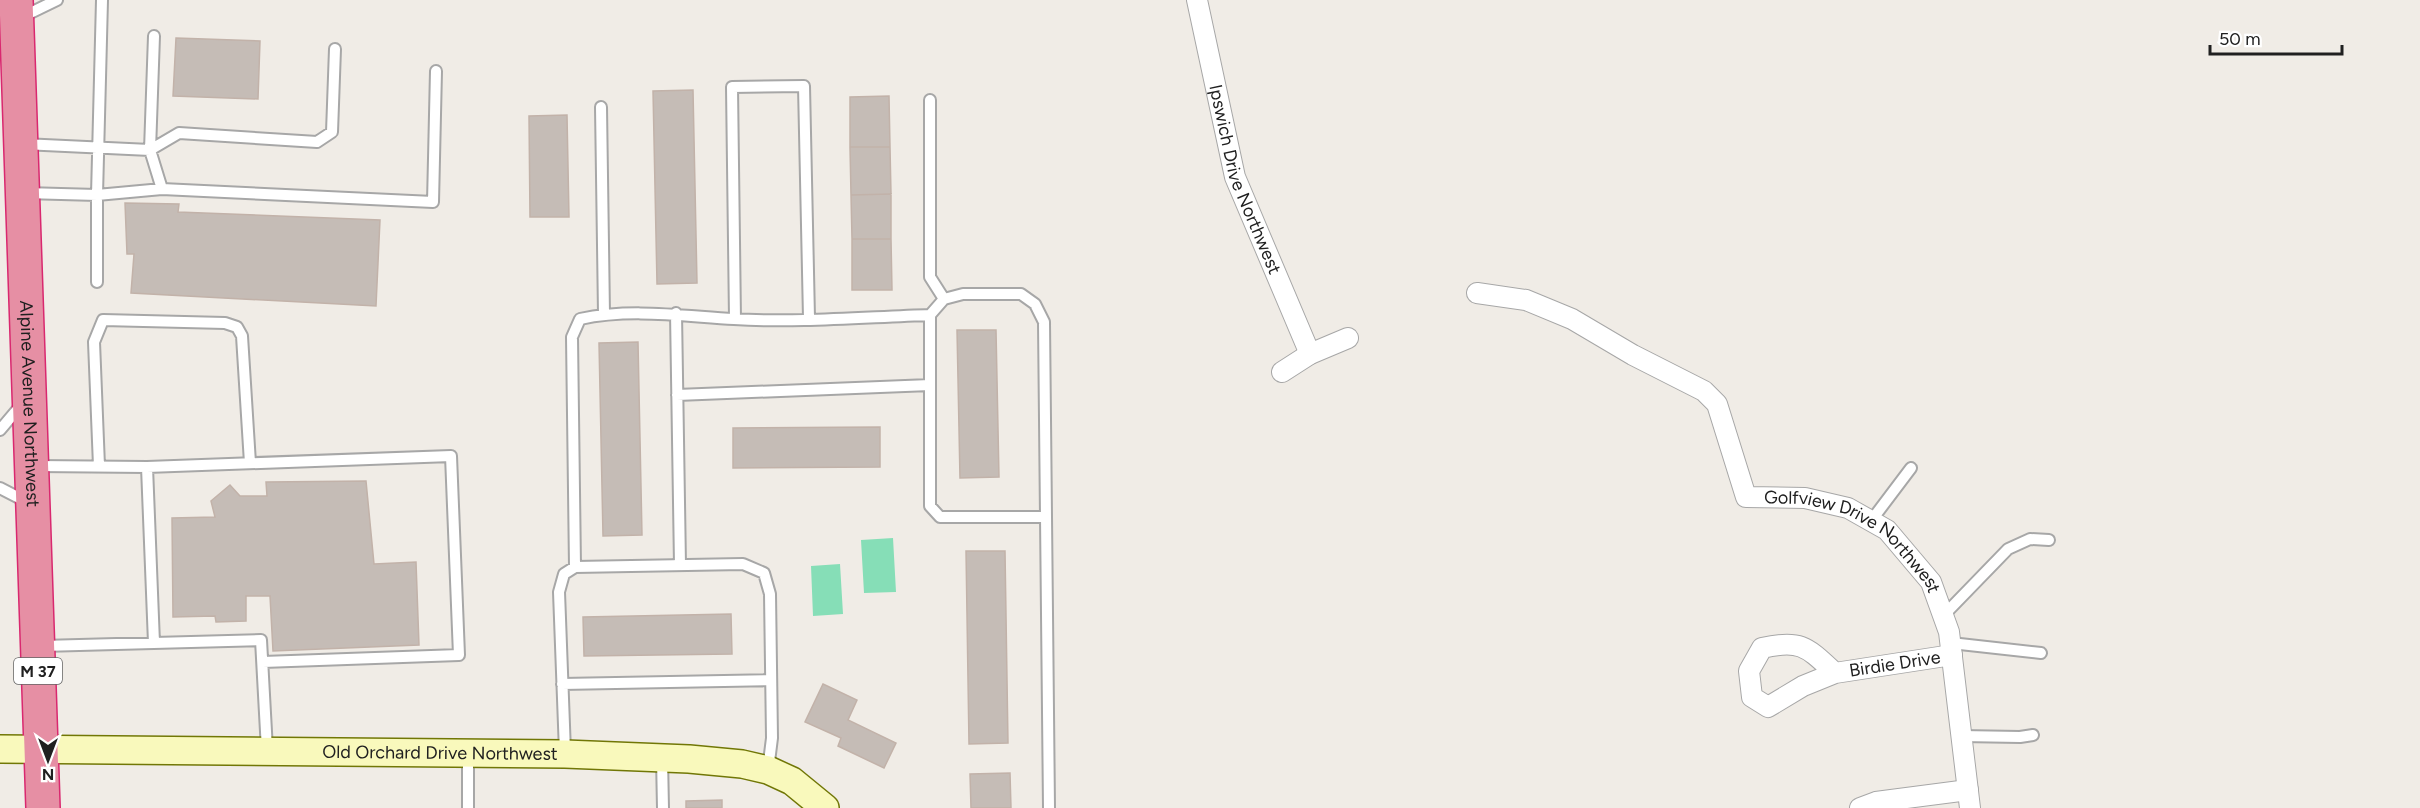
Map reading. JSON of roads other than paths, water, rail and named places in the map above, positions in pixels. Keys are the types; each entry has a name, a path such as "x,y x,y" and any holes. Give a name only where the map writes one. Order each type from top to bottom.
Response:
{"highway":[{"name":"Alpine Avenue Northwest","path":"16,10 43,808"}],"street":[{"name":"Ipswich Drive Northwest","path":"1197,0 1235,177 1310,354"},
{"name":"Golfview Drive Northwest","path":"1477,293 1526,300 1572,320 1633,355 1704,391 1717,404 1746,497 1805,498 1848,508 1887,530 1930,582 1943,616 1951,649 1969,799"},
{"path":"1282,372 1310,354 1348,338"},
{"name":"Birdie Drive","path":"1835,673 1951,649"},
{"name":"Old Orchard Drive Northwest","path":"0,748 565,754 662,758 742,764 768,770 792,781 825,808"},
{"path":"1860,808 1876,802 1969,799"}],"lane":[{"path":"16,10 57,0"},
{"path":"97,282 102,0"},
{"path":"154,36 150,150 162,189"},
{"path":"20,144 150,150 179,133 317,142 332,132 334,49"},
{"path":"21,193 97,195 162,189 434,202 436,71"},
{"path":"735,320 732,87 804,86 809,318"},
{"path":"930,100 930,277 944,299"},
{"path":"601,107 604,314"},
{"path":"1046,517 940,517 930,506 930,315 944,299 963,294 1021,294 1035,304 1044,322 1049,808"},
{"path":"575,567 572,337 580,320 604,314 676,313 735,320 930,315"},
{"path":"676,313 680,565"},
{"path":"99,466 94,342 103,320 225,323 237,327 242,336 250,463"},
{"path":"677,395 930,385"},
{"path":"0,430 28,397"},
{"path":"31,466 147,467 451,456 459,655 262,662"},
{"path":"147,467 154,643"},
{"path":"1871,521 1911,468"},
{"path":"0,488 33,505"},
{"path":"1943,616 2008,549 2030,539 2049,540"},
{"path":"565,754 559,592 564,574 575,567 743,564 764,573 770,594 772,738 768,770"},
{"path":"37,646 261,640 267,750"},
{"path":"1951,649 2041,653"},
{"path":"562,684 771,680"},
{"path":"1961,736 2020,737 2033,735"},
{"path":"468,753 468,808"},
{"path":"662,758 663,808"}]}
